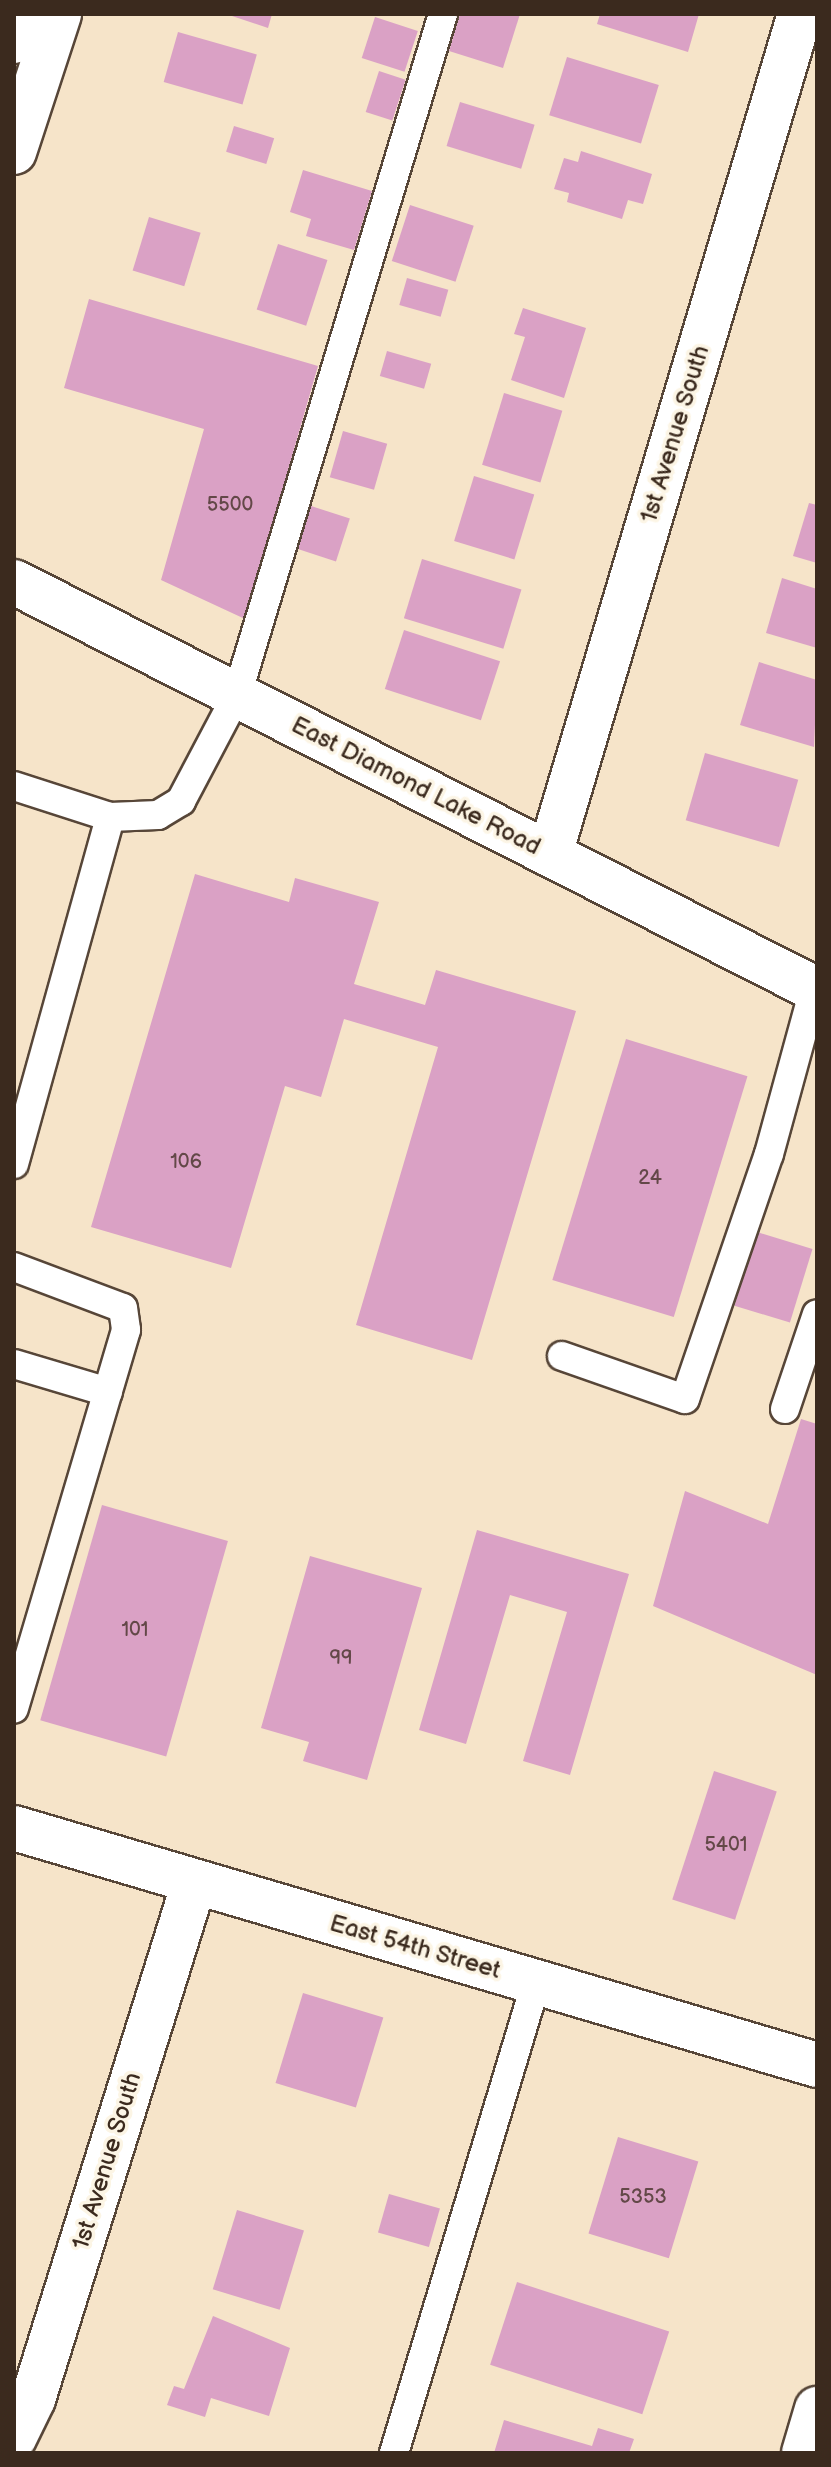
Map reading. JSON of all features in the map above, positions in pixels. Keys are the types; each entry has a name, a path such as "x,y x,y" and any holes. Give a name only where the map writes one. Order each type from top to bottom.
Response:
{"main road":[{"path":"14,41 21,14"},
{"path":"14,152 59,14"},
{"name":"1st Avenue South","path":"550,854 800,14"},
{"name":"East Diamond Lake Road","path":"14,582 815,990"},
{"name":"East 54th Street","path":"14,1828 817,2065"},
{"name":"1st Avenue South","path":"14,2438 33,2399 194,1883"},
{"path":"804,2453 817,2409"}],"lane":[{"path":"14,786 110,817 158,815 181,801 237,695 443,14"},
{"path":"14,1164 110,817"},
{"path":"562,1356 685,1399 769,1154 815,990"},
{"path":"14,1267 123,1308 126,1330 14,1709"},
{"path":"785,1409 817,1314"},
{"path":"14,1364 108,1392"},
{"path":"394,2453 536,1982"}],"building":[{"path":"226,14 272,14 268,28"},
{"path":"460,14 520,14 503,68 449,51"},
{"path":"600,14 699,14 688,52 597,24"},
{"path":"375,17 418,31 405,72 362,58"},
{"path":"178,32 257,55 242,105 164,82"},
{"path":"567,57 659,85 641,143 549,115"},
{"path":"379,71 406,80 392,121 366,112"},
{"path":"460,102 535,125 521,169 447,146"},
{"path":"234,126 274,138 266,164 226,152"},
{"path":"581,151 652,174 643,204 628,200 622,219 567,202 569,193 554,189 564,158 578,162"},
{"path":"303,170 372,191 354,250 306,236 311,219 290,212"},
{"path":"410,205 474,226 455,282 392,261"},
{"path":"149,217 201,233 184,286 133,271"},
{"path":"278,244 327,260 306,326 257,310"},
{"path":"407,278 448,290 441,317 399,305"},
{"path":"89,299 318,366 245,619 161,580 204,429 64,388"},
{"path":"523,308 586,328 564,398 511,380 525,337 514,334"},
{"path":"387,351 431,364 424,389 380,376"},
{"path":"504,393 562,411 540,483 482,465"},
{"path":"343,431 387,444 374,490 330,477"},
{"path":"474,476 534,494 514,559 454,541"},
{"path":"809,503 817,505 817,563 793,556"},
{"path":"308,505 350,519 336,561 294,548"},
{"path":"422,559 521,589 503,649 404,618"},
{"path":"782,578 817,589 817,648 766,633"},
{"path":"404,630 500,661 481,720 385,689"},
{"path":"759,662 817,680 814,747 740,725"},
{"path":"705,753 798,780 779,847 686,820"},
{"path":"195,874 289,902 295,878 379,902 354,984 425,1005 436,970 576,1011 472,1360 356,1325 438,1047 344,1019 321,1097 285,1086 231,1268 91,1227"},
{"path":"626,1039 747,1076 674,1317 552,1280"},
{"path":"757,1232 812,1249 790,1323 734,1306"},
{"path":"801,1419 817,1424 817,1675 653,1606 685,1491 768,1524"},
{"path":"102,1505 228,1541 166,1756 40,1720"},
{"path":"477,1530 629,1574 570,1775 523,1761 567,1612 510,1595 466,1744 419,1730"},
{"path":"310,1556 422,1588 367,1780 303,1761 309,1742 261,1728"},
{"path":"714,1771 777,1791 735,1920 672,1899"},
{"path":"303,1993 383,2018 356,2107 276,2083"},
{"path":"618,2137 698,2162 669,2258 588,2234"},
{"path":"389,2194 440,2209 429,2247 378,2232"},
{"path":"237,2210 304,2230 280,2310 213,2289"},
{"path":"517,2282 669,2331 642,2414 490,2365"},
{"path":"213,2316 290,2348 269,2416 211,2398 205,2417 167,2405 174,2386 184,2389"},
{"path":"504,2420 592,2446 598,2428 634,2439 629,2453 494,2453"}]}
